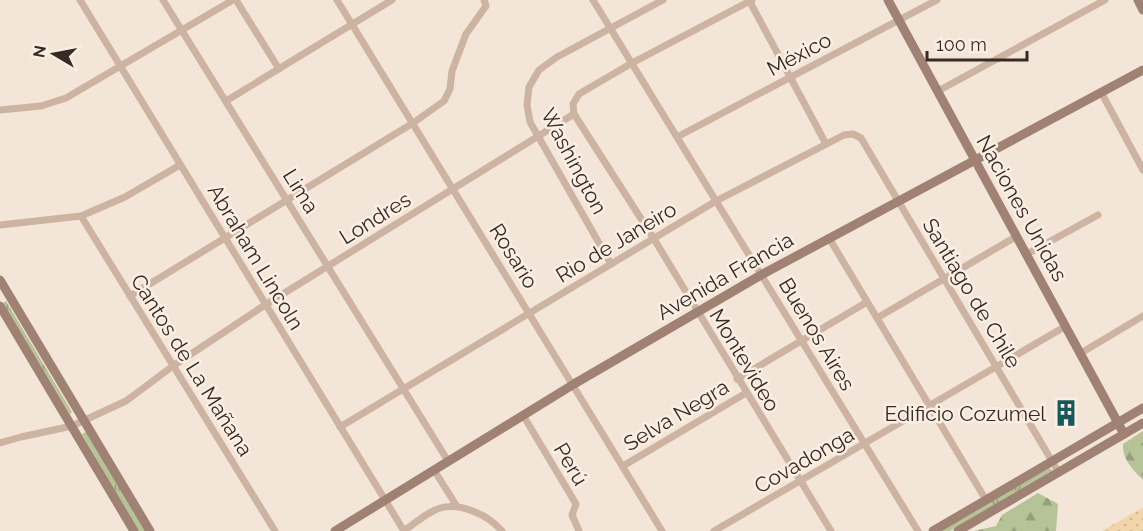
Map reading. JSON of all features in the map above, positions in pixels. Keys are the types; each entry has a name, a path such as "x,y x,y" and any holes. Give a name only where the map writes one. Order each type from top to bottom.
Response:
{"street":[{"name":"Abraham Lincoln","path":"80,0 404,531"},
{"name":"Lima","path":"163,0 448,461"},
{"path":"0,110 41,105 66,98 235,0 279,69"},
{"name":"Rosario","path":"337,0 662,531"},
{"path":"226,101 392,0"},
{"path":"130,296 413,123 444,101 450,89 452,71 466,34 486,6 484,0"},
{"name":"Buenos Aires","path":"593,0 918,531"},
{"name":"Washington","path":"611,264 530,122 527,105 530,87 539,70 557,57 663,0"},
{"path":"574,114 573,104 579,94 750,0 826,144"},
{"name":"Naciones Unidas","path":"888,0 1124,434"},
{"name":"México","path":"677,137 937,0"},
{"path":"938,91 1105,0"},
{"path":"1138,0 1143,10"},
{"name":"Avenida Francia","path":"335,531 574,384 761,274 1143,70"},
{"path":"1101,92 1143,170"},
{"name":"Londres","path":"0,444 85,422 126,401 266,305 574,114"},
{"name":"Montevideo","path":"574,114 654,239 831,531"},
{"name":"Rio de Janeiro","path":"340,427 716,201 844,135 853,134"},
{"name":"Santiago de Chile","path":"853,134 861,138 1059,472"},
{"path":"0,225 81,216 125,197 180,165"},
{"path":"1027,254 1098,215"},
{"name":"Cantos de La Mañana","path":"81,216 275,531"},
{"path":"877,318 1017,236"},
{"path":"829,238 986,500"},
{"path":"0,281 150,531"},
{"name":"Selva Negra","path":"737,378 867,302"},
{"path":"0,306 134,531"},
{"path":"1081,353 1143,316"},
{"name":"Covadonga","path":"714,531 1066,326"},
{"name":"Selva Negra","path":"623,466 746,393"},
{"path":"933,531 1143,408"},
{"name":"Perú","path":"523,415 576,504 572,515 579,531"},
{"path":"958,531 1143,423"},
{"path":"434,470 456,505"},
{"path":"404,531 445,506 456,505 479,513 502,531"}],"green space":[{"path":"6,301 72,412 70,414 3,303"},
{"path":"1143,431 1143,480 1126,459 1123,444"},
{"path":"86,432 146,531 138,531 82,434"},
{"path":"1049,468 1052,470 1051,473 950,531 940,531"},
{"path":"1038,493 1058,504 1056,531 974,531 996,526 1002,515"}],"sand":[{"path":"1143,508 1143,531 1102,531 1140,509"}],"place":[{"name":"Edificio Cozumel","path":"1066,413"}]}
